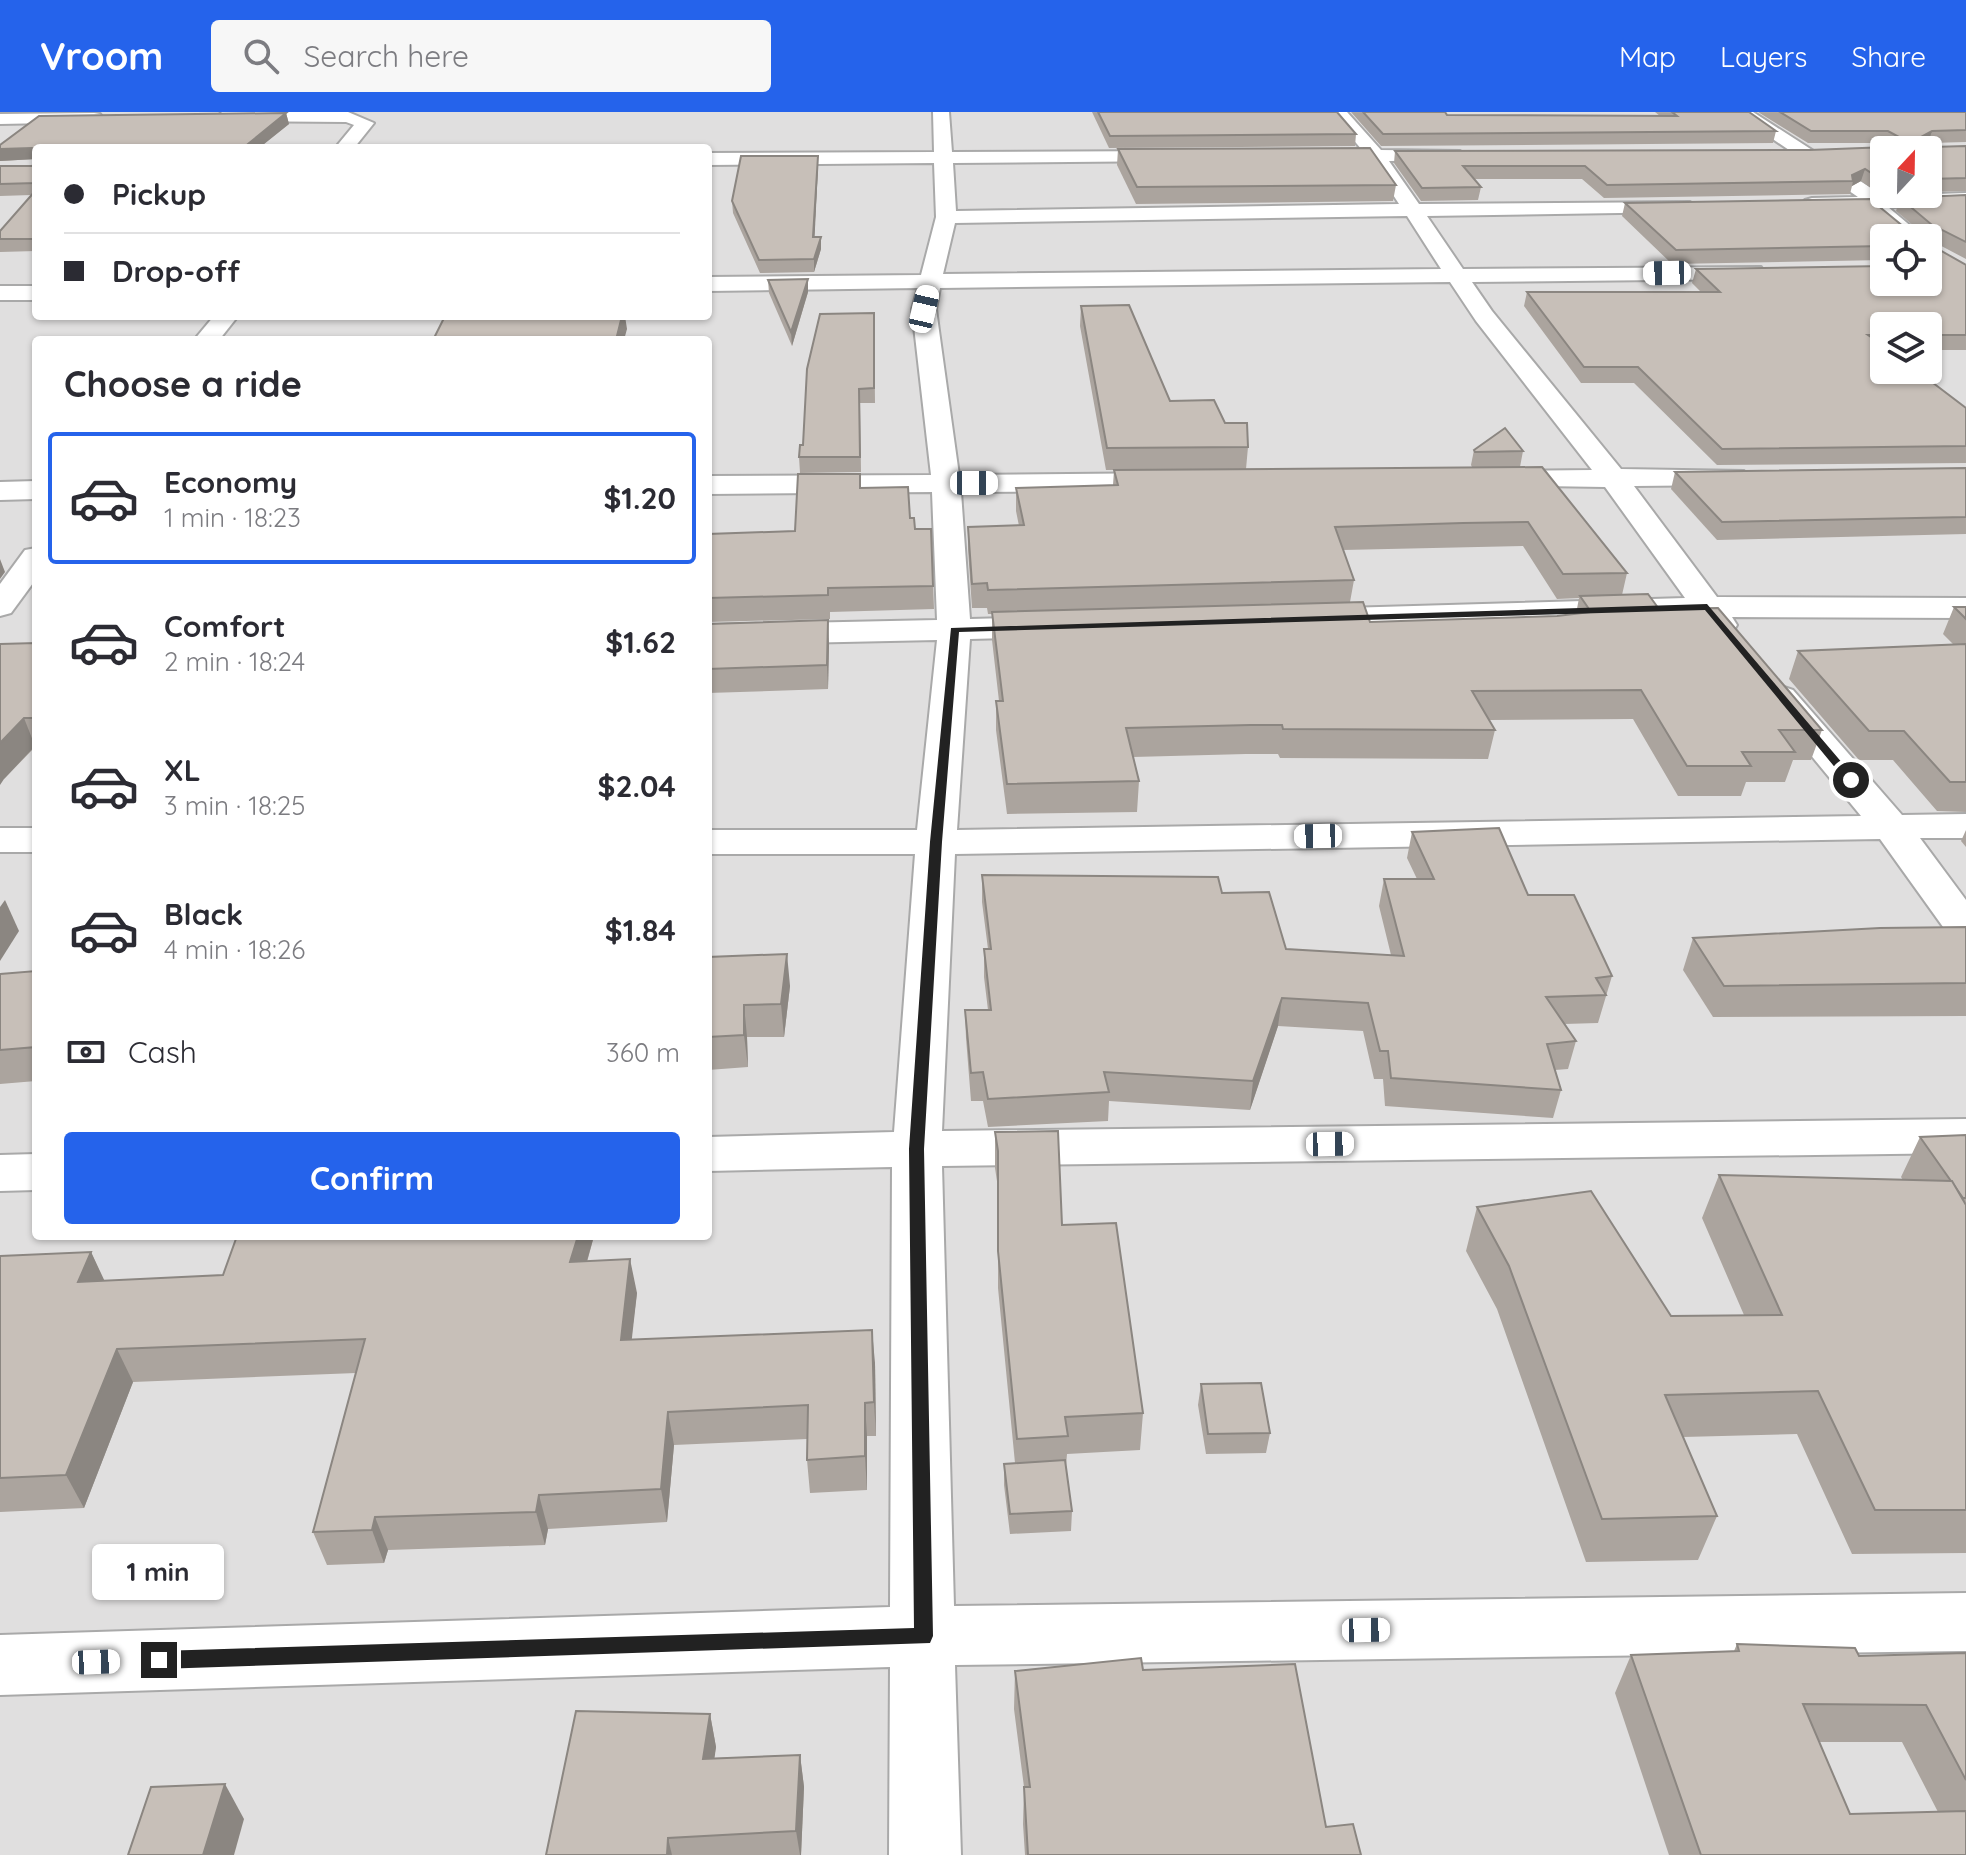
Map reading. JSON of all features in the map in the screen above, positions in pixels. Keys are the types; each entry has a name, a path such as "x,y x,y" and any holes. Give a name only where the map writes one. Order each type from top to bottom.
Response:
{"street":[{"path":"925,1855 917,1149 936,842 954,630 946,483 924,309 946,217 941,112"},
{"path":"1338,112 1376,155 1435,240 1456,278 1613,478 1740,649"},
{"path":"1741,112 1864,192 1870,200"},
{"path":"202,116 348,117 365,123 347,144"},
{"path":"0,119 106,117"},
{"path":"1773,152 1836,152"},
{"path":"1299,156 1471,155"},
{"path":"712,159 1191,156"},
{"path":"1942,200 1966,199"},
{"path":"1787,204 1870,201"},
{"path":"946,217 1708,206"},
{"path":"1878,208 1896,224"},
{"path":"712,284 1456,278 1775,271"},
{"path":"0,293 32,293"},
{"path":"209,336 223,320"},
{"path":"1459,479 1767,477"},
{"path":"712,485 1201,482"},
{"path":"0,491 32,490"},
{"path":"0,606 32,562"},
{"path":"1284,620 1707,607 1966,608"},
{"path":"712,635 1080,626"},
{"path":"1760,673 1892,828 1966,929"},
{"path":"712,842 936,842 1966,826"},
{"path":"0,840 32,840"},
{"path":"712,1154 1966,1136"},
{"path":"0,1173 32,1172"},
{"path":"0,1665 924,1636 1966,1622"}],"shaded area":[{"path":"0,112 1966,112 1966,1855 0,1855"}],"building":[{"path":"1098,112 1337,112 1356,134 1110,136"},
{"path":"1363,112 1677,116 1672,112 1749,112 1776,131 1383,134"},
{"path":"1780,112 1966,112 1966,130 1932,131 1923,136 1897,136 1888,131 1811,131"},
{"path":"286,113 248,144 32,144 32,148 0,149 0,145 39,116"},
{"path":"1966,146 1966,178 1942,179 1942,147"},
{"path":"1370,148 1396,185 1137,187 1118,149"},
{"path":"1870,148 1870,172 1865,169 1852,175 1853,181 1607,185 1585,166 1463,166 1481,187 1422,188 1395,151"},
{"path":"741,156 818,156 813,237 821,237 814,259 759,260 732,201"},
{"path":"0,166 32,166 32,183 0,184"},
{"path":"32,195 32,239 0,239 0,231"},
{"path":"1966,195 1966,242 1942,230 1942,224 1931,224 1912,208 1942,208 1942,196"},
{"path":"1870,199 1870,208 1881,208 1900,224 1870,224 1870,246 1676,250 1625,203"},
{"path":"1942,251 1966,265 1966,335 1942,335 1942,312 1870,312 1868,335 1870,384 1934,384 1966,408 1966,446 1722,449 1638,367 1584,367 1527,292 1720,292 1696,269 1870,266 1870,296 1942,296"},
{"path":"808,279 791,332 768,280"},
{"path":"1129,305 1170,401 1214,400 1225,423 1247,423 1248,447 1107,448 1081,306"},
{"path":"874,313 874,388 859,389 860,457 799,457 800,445 803,445 807,369 820,314"},
{"path":"443,320 621,320 617,336 435,336"},
{"path":"1505,428 1523,451 1475,452 1474,450"},
{"path":"1542,467 1627,573 1563,574 1528,522 1463,523 1335,527 1354,580 988,590 987,583 972,584 968,527 1024,525 1016,488 1118,485 1114,470"},
{"path":"1966,468 1966,517 1722,522 1675,472"},
{"path":"798,474 860,474 860,488 908,487 910,518 914,518 915,529 931,529 933,586 828,588 828,595 712,598 712,534 795,531"},
{"path":"1648,594 1659,609 1718,608 1822,730 1779,730 1795,752 1742,752 1751,766 1687,766 1641,690 1472,691 1495,730 1283,729 1282,725 1126,728 1139,781 1007,784 996,701 1003,701 992,612 1363,602 1370,622 1557,616 1591,612 1580,596"},
{"path":"1954,607 1966,607 1966,619"},
{"path":"828,620 827,665 712,669 712,624"},
{"path":"32,643 32,718 24,718 0,743 0,644"},
{"path":"1966,644 1966,782 1950,782 1904,731 1869,731 1798,651"},
{"path":"1499,828 1528,895 1574,895 1612,976 1596,978 1606,995 1546,997 1576,1041 1547,1044 1561,1090 1391,1078 1388,1051 1380,1051 1368,1003 1282,998 1253,1081 1104,1072 1109,1092 988,1099 983,1072 971,1073 965,1010 991,1010 984,949 991,949 982,875 1218,877 1222,893 1269,892 1286,949 1404,956 1384,879 1434,879 1412,832"},
{"path":"1966,927 1966,983 1724,986 1693,938 1880,928"},
{"path":"787,954 781,1004 744,1005 744,1035 712,1037 712,957"},
{"path":"32,971 32,1047 0,1050 0,974"},
{"path":"1058,1131 1062,1225 1116,1223 1143,1413 1065,1417 1068,1436 1017,1439 998,1251 998,1151 995,1132"},
{"path":"1966,1135 1966,1198 1963,1198 1920,1137"},
{"path":"1719,1175 1952,1181 1966,1205 1966,1510 1875,1510 1818,1391 1665,1395 1717,1516 1602,1519 1509,1266 1477,1207 1591,1191 1671,1316 1782,1315"},
{"path":"236,1240 577,1240 570,1262 630,1259 621,1340 872,1330 874,1402 865,1403 865,1456 807,1460 808,1405 668,1412 661,1489 539,1495 536,1512 375,1517 372,1530 313,1532 365,1339 117,1349 66,1475 0,1478 0,1256 91,1252 78,1282 223,1275"},
{"path":"1261,1383 1270,1433 1208,1434 1201,1384"},
{"path":"1065,1460 1072,1511 1010,1514 1004,1464"},
{"path":"1737,1644 1855,1648 1859,1656 1966,1653 1966,1780 1926,1705 1803,1704 1850,1814 1966,1811 1966,1855 1701,1855 1631,1655 1739,1651"},
{"path":"1141,1658 1143,1670 1295,1664 1326,1827 1353,1824 1361,1855 1028,1855 1024,1787 1030,1787 1015,1671"},
{"path":"576,1711 710,1714 703,1759 800,1755 796,1831 668,1838 667,1855 546,1855"},
{"path":"225,1784 203,1855 128,1855 151,1787"}],"route":[{"path":"159,1660 924,1636 917,1149 936,842 954,630 1707,607 1851,780"}]}
